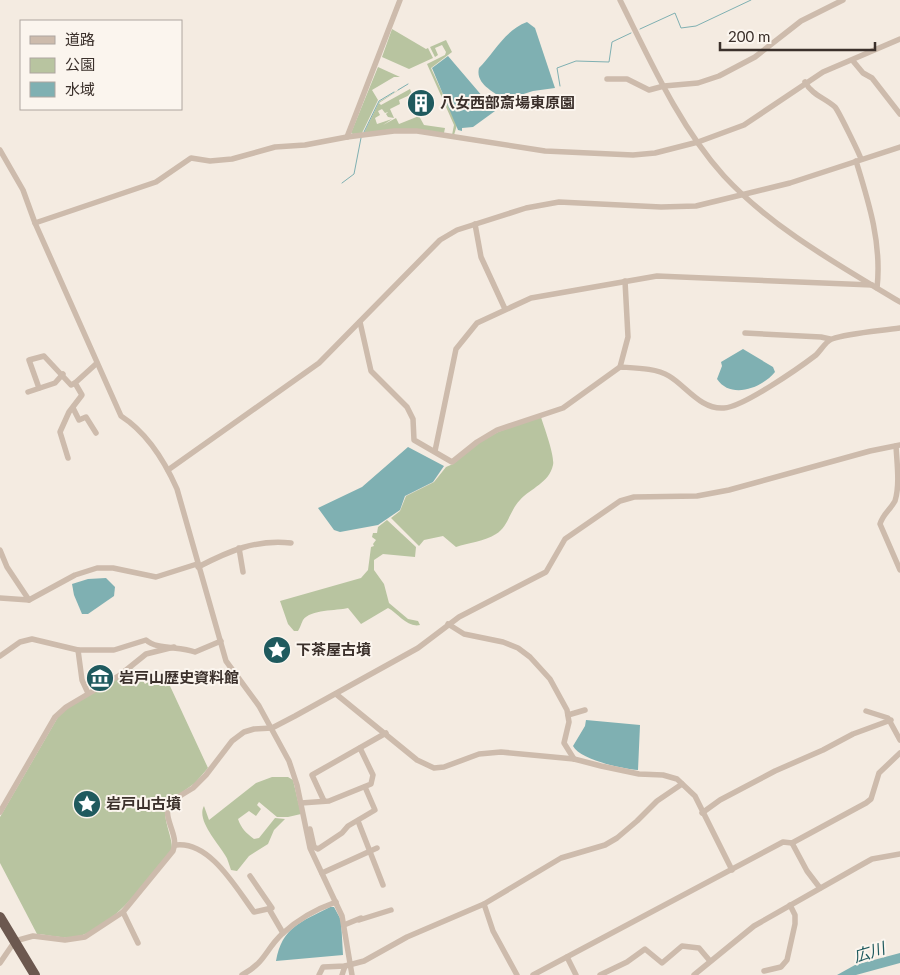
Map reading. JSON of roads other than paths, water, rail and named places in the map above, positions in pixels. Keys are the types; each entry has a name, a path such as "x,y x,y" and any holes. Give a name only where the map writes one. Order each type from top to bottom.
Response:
{"highway":[{"path":"0,917 35,975"}],"street":[{"path":"347,137 400,0"},
{"path":"620,0 664,86 698,142 724,176 771,220 900,302"},
{"path":"607,78 627,79 650,90 664,86 698,83 719,76 755,57 801,21 843,0"},
{"path":"35,223 156,182 191,158 210,161 232,159 275,147 306,145 347,137 416,131 545,151 633,155 655,153 698,142 744,125 822,72 853,61 900,39"},
{"path":"853,61 863,73 872,78 900,114"},
{"path":"805,82 813,92 838,110 859,160 878,249 879,268 875,287"},
{"path":"168,470 319,363 440,240 457,230 526,208 558,202 661,207 696,206 790,183 900,146"},
{"path":"0,150 23,190 35,223 121,416 137,426 168,470 184,507 198,565 226,661 272,728 289,761 301,804 310,848 336,902 344,925 347,966 352,975"},
{"path":"475,224 481,257 504,309"},
{"path":"435,451 456,349 477,322 532,298 657,276 875,287"},
{"path":"360,322 371,371 407,407 413,419 414,440 452,462 477,442 497,430 563,408 620,367 628,337 625,281"},
{"path":"745,334 821,336 830,339 900,328"},
{"path":"620,367 668,375 700,401 710,406 723,408 737,404 791,372 817,354 830,339"},
{"path":"39,388 29,360 44,356 63,374 71,385 97,363"},
{"path":"28,392 55,383 63,374"},
{"path":"68,458 60,432 82,395 75,383"},
{"path":"73,408 79,420 86,417 97,433"},
{"path":"0,963 15,940 33,936 76,940 85,937 123,912 165,863 176,845 167,813 170,802 193,788 206,775 232,741 244,732 254,729 272,728 418,648 448,624 546,572 565,539 620,501 634,497 697,496 729,490 898,446 898,494 894,504 882,517 880,524 900,570"},
{"path":"0,598 29,600 75,575 97,568 113,568 156,577 198,565 239,548 262,542 291,543"},
{"path":"239,548 243,572"},
{"path":"0,550 7,567 29,600"},
{"path":"448,624 464,634 502,642 518,648 550,679 568,710 564,743 574,759"},
{"path":"0,656 20,642 32,639 78,650 114,650 146,640 153,646 174,647 195,652 221,642"},
{"path":"0,812 55,717 66,707 120,675 146,654 174,647"},
{"path":"78,650 82,680 88,693"},
{"path":"336,694 418,760 434,768 444,767 479,754 502,752 574,759 639,774 663,775 677,779 695,796 732,870"},
{"path":"568,716 584,710"},
{"path":"866,711 891,720 900,740"},
{"path":"702,813 720,800 775,771 823,750 852,734 891,720"},
{"path":"324,801 312,775 386,733"},
{"path":"301,804 324,801 371,784 373,775 360,748"},
{"path":"534,975 783,842 792,843 866,803 871,798 879,773 900,753"},
{"path":"319,975 323,967 347,966 364,961 407,937 484,904 560,858 605,845 617,838 657,801 682,784"},
{"path":"303,814 306,814 314,847 318,849 375,810 365,787"},
{"path":"358,821 383,885"},
{"path":"792,843 807,871 820,888"},
{"path":"176,845 192,845 202,850 236,885 254,912 269,909"},
{"path":"322,873 377,848"},
{"path":"694,975 754,926 872,859 900,854"},
{"path":"250,876 272,908 269,909"},
{"path":"242,975 260,963 283,933 313,910 336,902"},
{"path":"484,904 494,931 517,975"},
{"path":"766,972 780,967 787,960 795,924 795,916 790,905"},
{"path":"269,909 283,933"},
{"path":"344,925 391,910"},
{"path":"123,912 138,943"},
{"path":"600,975 627,962 645,949 662,963 682,946 699,948 710,961"},
{"path":"567,957 576,975"},
{"path":"342,975 347,966"}],"water":[{"path":"527,22 535,28 555,88 533,91 505,100 483,83 480,79 479,68 512,30"},
{"path":"448,56 495,111 473,127 462,128 462,131 458,130 432,68"},
{"path":"743,349 773,367 775,372 755,387 738,390 730,389 717,379 722,366 721,362"},
{"path":"408,447 444,466 433,482 405,496 400,510 378,525 340,532 334,530 318,508 362,487"},
{"path":"106,578 115,587 114,596 88,614 82,614 74,595 72,584 88,579"},
{"path":"586,720 640,725 638,770 603,763 584,756 577,751 573,746 585,726"},
{"path":"330,907 334,907 341,920 343,955 276,961 283,940 294,927"},
{"path":"900,953 900,963 856,975 837,975 855,965"}],"waterway":[{"path":"640,29 675,13 681,28 696,26 751,0"},
{"path":"560,86 557,68 576,61 609,62 612,42 631,33"},
{"path":"398,90 408,84"},
{"path":"364,132 379,101 394,92"},
{"path":"342,183 354,174 361,138"}],"place":[{"name":"八女西部斎場東原園","path":"421,103"},
{"name":"下茶屋古墳","path":"277,650"},
{"name":"岩戸山歴史資料館","path":"100,678"},
{"name":"岩戸山古墳","path":"87,804"}],"water label":[{"name":"広川","path":"869,952"}]}
